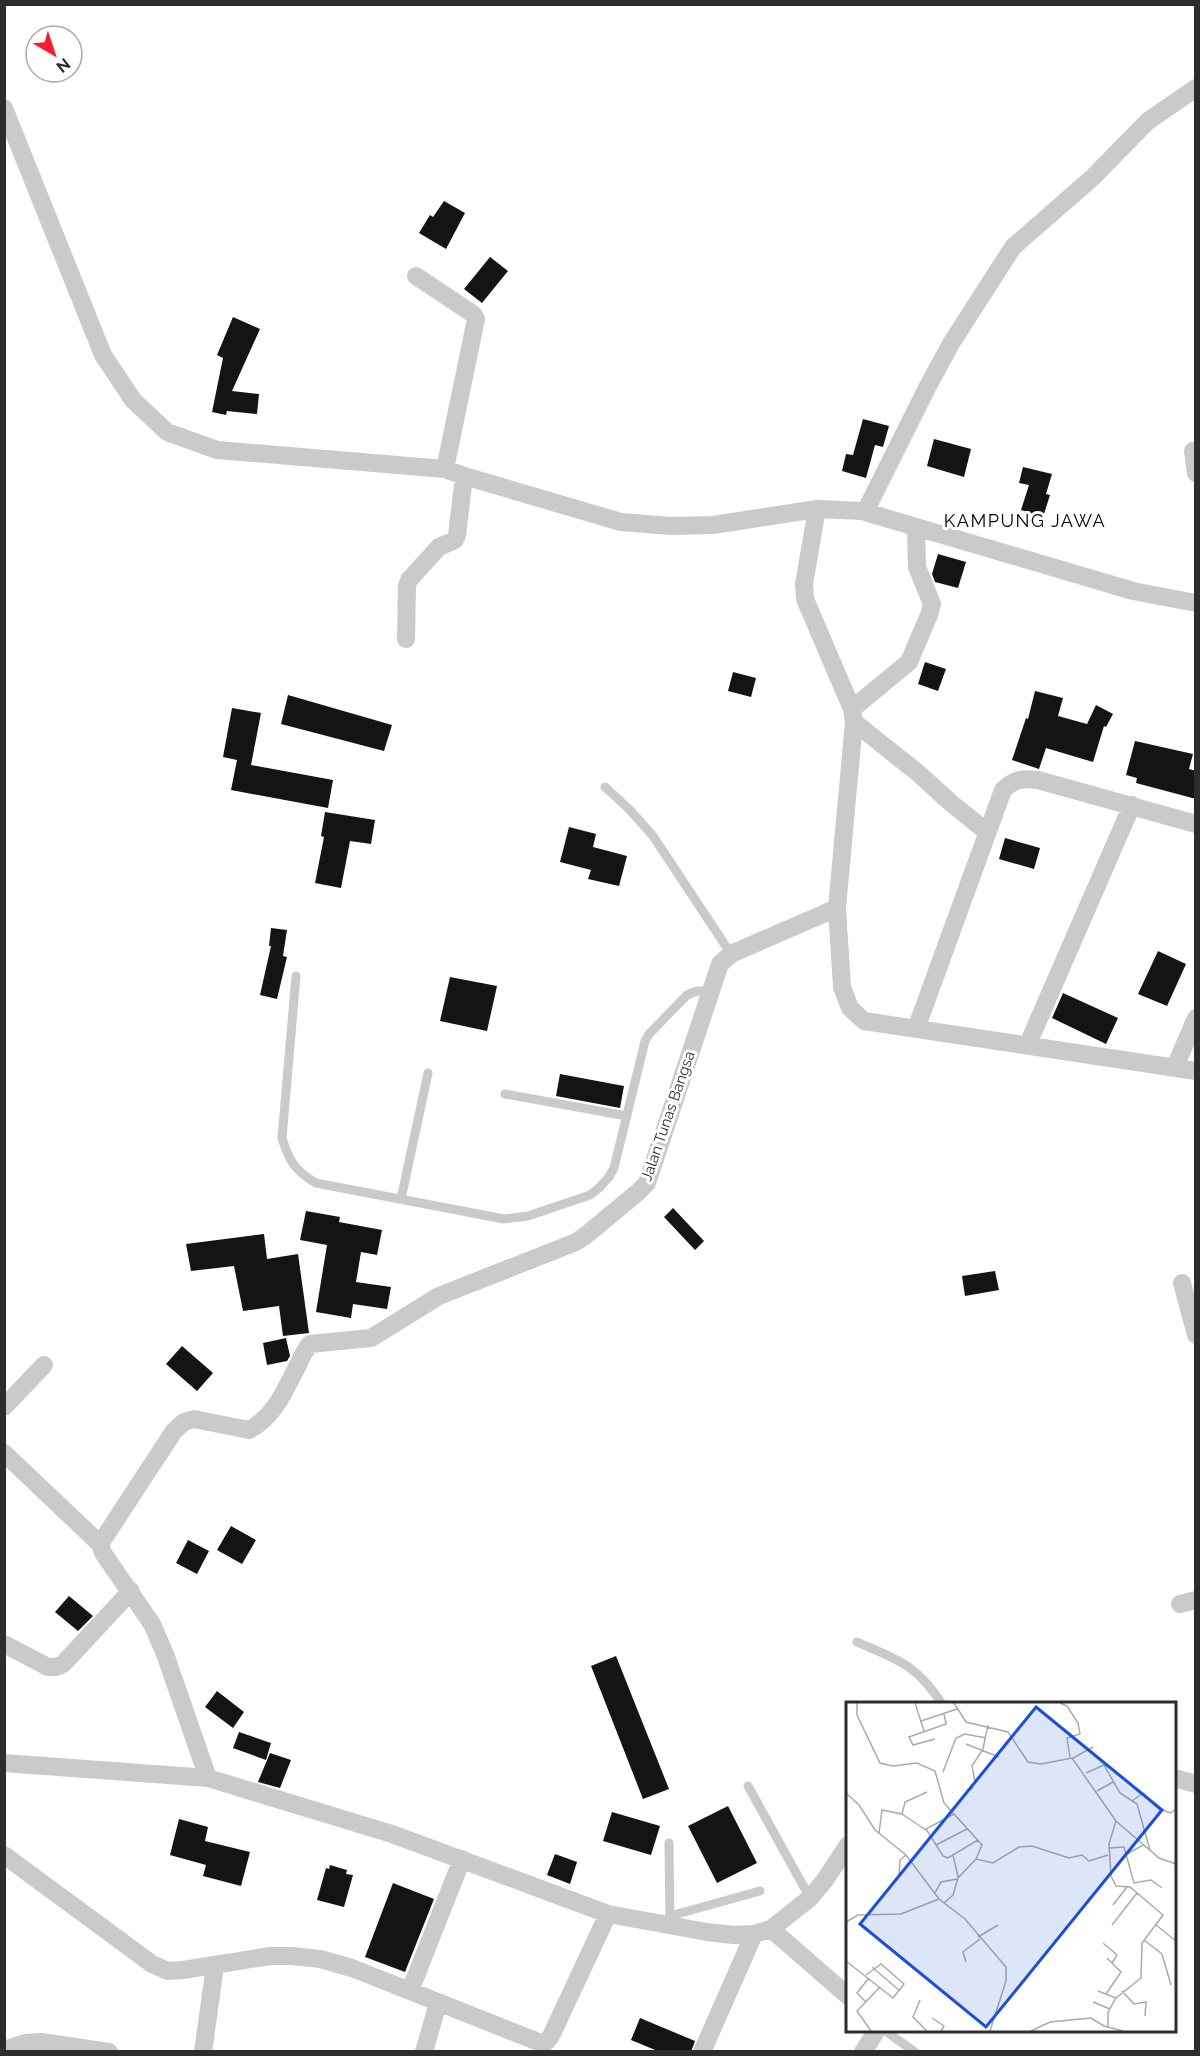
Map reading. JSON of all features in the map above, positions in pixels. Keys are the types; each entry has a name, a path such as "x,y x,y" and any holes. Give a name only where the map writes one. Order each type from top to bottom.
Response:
{"street":[{"path":"865,512 938,368 1013,247 1092,178 1148,121 1196,88"},
{"path":"4,108 103,355 133,400 167,432 217,450 446,469 621,522 671,526 713,525 817,509 865,512 1132,591 1196,603"},
{"path":"416,276 473,314 476,319 446,469"},
{"path":"1193,451 1196,472"},
{"path":"406,639 409,580 440,547 455,540 464,476"},
{"path":"817,509 804,584 805,599 853,716 987,832"},
{"path":"916,527 917,567 932,604 930,615 909,662 853,716 837,908 842,987 850,1008 864,1021 1196,1071"},
{"path":"916,1029 1003,790 1014,781 1038,780 1196,824"},
{"path":"1028,1044 1132,805"},
{"path":"731,954 837,908"},
{"name":"Jalan Tunas Bangsa","path":"100,1544 174,1431 184,1422 194,1419 249,1430 263,1421 275,1408 310,1344 370,1338 439,1296 576,1242 637,1193 647,1183 650,1175 720,964 731,954"},
{"path":"1174,1067 1196,1018"},
{"path":"1182,1283 1196,1335"},
{"path":"4,1407 44,1365"},
{"path":"4,1453 100,1544 102,1553 131,1591 152,1624 165,1654 208,1778"},
{"path":"4,1644 48,1667 56,1667 69,1657 131,1591"},
{"path":"4,1763 208,1778 392,1834 608,1914 669,1921 706,1932 733,1935 762,1931 810,1898 846,1848"},
{"path":"1176,1779 1196,1784"},
{"path":"4,1855 152,1964 168,1971 215,1966 270,1956 320,1959 352,1968 534,2041 546,2042 555,2028 608,1914"},
{"path":"410,1991 462,1859"},
{"path":"762,1931 846,1994"},
{"path":"702,2052 762,1931"},
{"path":"203,2052 215,1966"},
{"path":"424,2052 438,2003"},
{"path":"863,2052 875,2032"},
{"path":"4,2050 25,2043 41,2042 109,2052"}],"lane":[{"path":"605,787 654,836 731,954"},
{"path":"296,976 282,1138 288,1156 300,1174 316,1183 504,1219 528,1216 590,1195 599,1188 614,1168 645,1041 687,995 697,991 711,991"},
{"path":"400,1199 428,1073"},
{"path":"505,1094 627,1116"},
{"path":"857,1642 902,1662 916,1671 941,1702"},
{"path":"748,1786 810,1898"},
{"path":"669,1843 669,1921 760,1891"},
{"path":"885,2032 915,2052"}],"building":[{"path":"444,201 465,213 446,249 419,233 430,215 433,217"},
{"path":"490,257 508,271 482,303 464,289"},
{"path":"233,317 260,329 232,391 259,394 257,414 227,411 226,415 212,412 223,358 217,355"},
{"path":"863,419 889,426 883,447 875,445 866,478 842,471 846,454 853,455"},
{"path":"934,439 971,449 964,477 927,466"},
{"path":"1023,467 1052,474 1046,494 1050,495 1043,517 1021,510 1029,485 1019,483"},
{"path":"938,554 966,562 958,588 935,582 932,574"},
{"path":"925,662 946,669 938,691 918,684"},
{"path":"733,672 756,678 751,697 728,691"},
{"path":"1035,691 1063,698 1058,716 1087,724 1096,705 1113,714 1106,727 1104,726 1093,762 1046,748 1039,769 1012,760 1026,718 1028,719"},
{"path":"288,695 392,725 384,751 281,724"},
{"path":"232,708 261,713 251,765 333,780 328,808 231,790 237,760 223,757"},
{"path":"1135,741 1193,754 1189,769 1196,771 1196,799 1136,783 1137,778 1126,775"},
{"path":"325,812 375,820 371,844 350,841 341,888 315,883 324,837 321,836"},
{"path":"569,827 596,834 593,847 627,856 619,886 588,879 591,870 560,862"},
{"path":"1005,838 1040,848 1034,869 999,859"},
{"path":"271,928 287,930 283,956 287,957 277,999 260,995 271,946 269,946"},
{"path":"1158,951 1186,964 1167,1006 1138,994"},
{"path":"450,977 497,986 487,1031 440,1021"},
{"path":"1063,993 1118,1018 1106,1044 1052,1018"},
{"path":"560,1074 624,1086 620,1108 556,1096"},
{"path":"673,1208 704,1241 695,1250 664,1217"},
{"path":"306,1211 340,1217 339,1222 382,1230 377,1255 361,1252 356,1282 391,1287 387,1309 353,1304 351,1318 316,1312 327,1245 300,1240"},
{"path":"264,1234 267,1259 298,1254 309,1333 283,1336 279,1306 243,1311 234,1266 191,1271 186,1244"},
{"path":"995,1271 999,1290 965,1296 962,1276"},
{"path":"286,1338 290,1356 287,1361 267,1365 263,1343"},
{"path":"182,1346 213,1373 197,1391 166,1364"},
{"path":"231,1526 256,1540 242,1564 217,1550"},
{"path":"188,1540 209,1551 197,1574 176,1563"},
{"path":"69,1596 93,1616 78,1631 55,1612"},
{"path":"616,1656 669,1789 643,1799 591,1666"},
{"path":"217,1691 244,1712 233,1728 205,1707"},
{"path":"239,1732 271,1743 266,1760 233,1748"},
{"path":"270,1753 291,1760 280,1788 258,1782"},
{"path":"728,1806 757,1863 717,1883 688,1826"},
{"path":"612,1812 660,1826 651,1855 603,1841"},
{"path":"179,1819 208,1827 205,1841 250,1852 241,1886 203,1876 206,1865 170,1855"},
{"path":"555,1854 577,1862 570,1884 547,1875"},
{"path":"330,1865 347,1870 346,1874 353,1875 344,1907 317,1900 326,1868 329,1869"},
{"path":"393,1883 434,1899 405,1972 365,1957"},
{"path":"640,2018 695,2041 691,2052 660,2052 631,2040"}],"district":[{"name":"KAMPUNG JAWA","path":"1025,521"}]}
